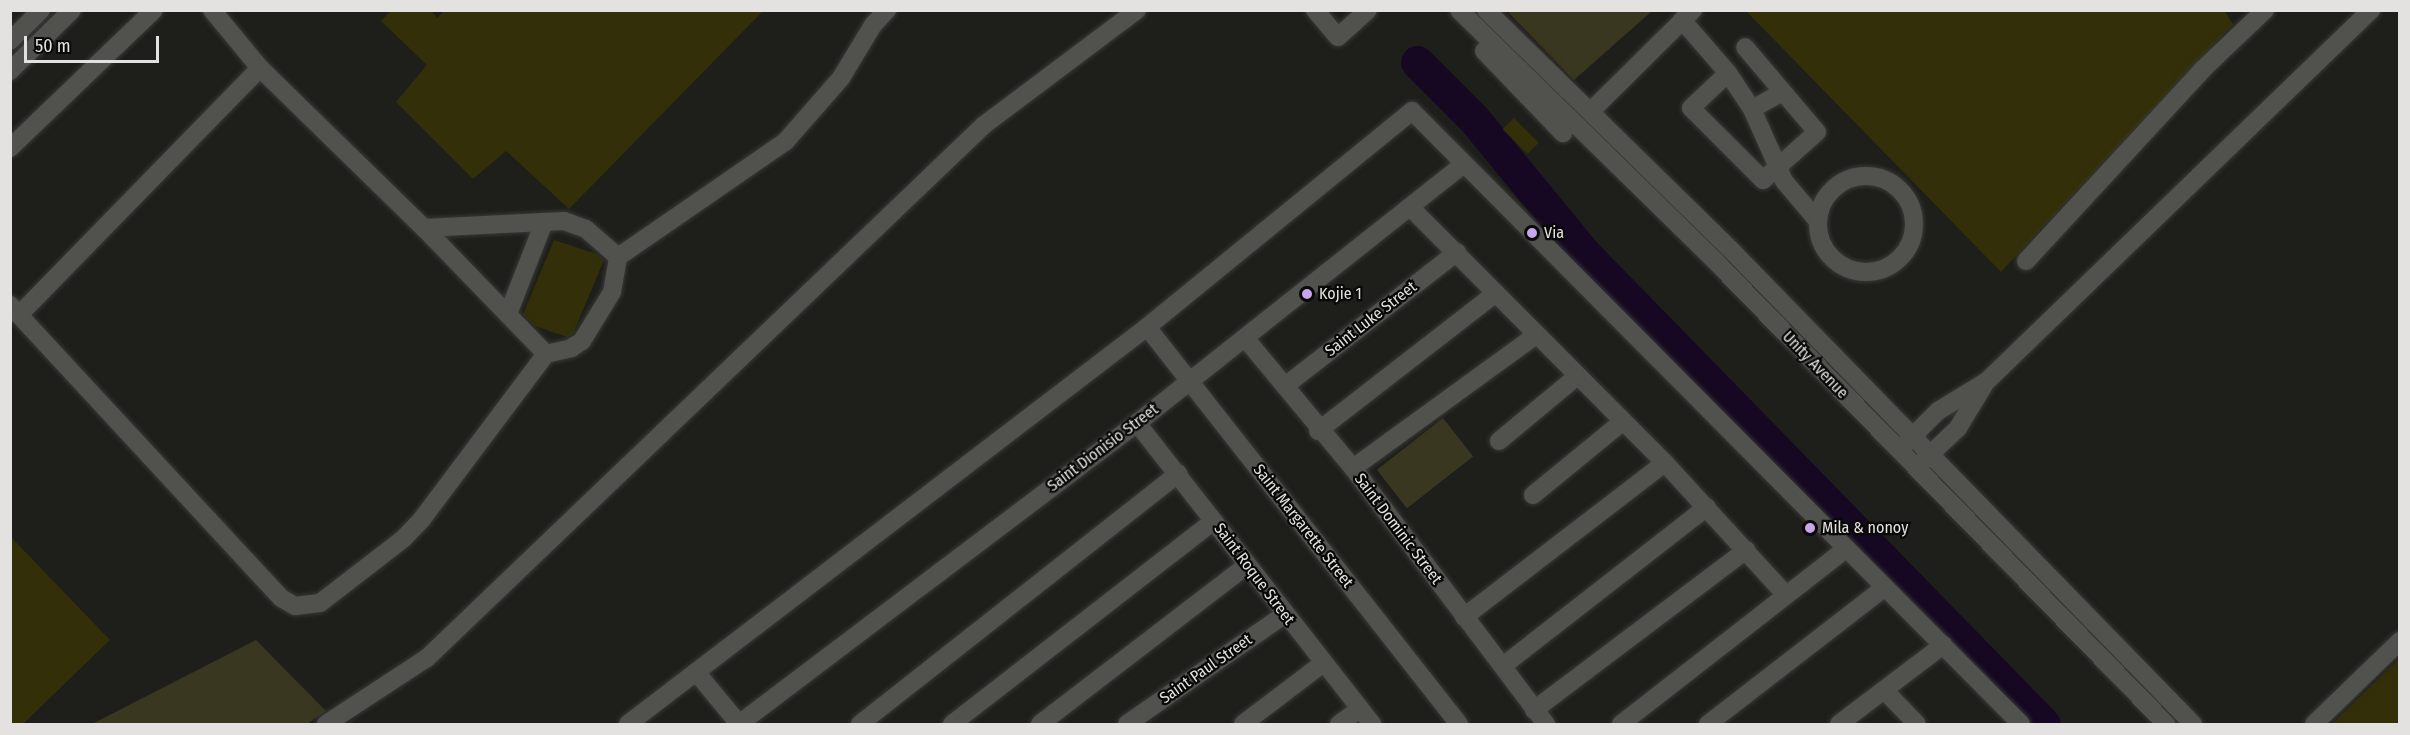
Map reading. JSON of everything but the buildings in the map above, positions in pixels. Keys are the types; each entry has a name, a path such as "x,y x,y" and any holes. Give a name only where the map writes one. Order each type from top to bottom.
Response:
{"street":[{"path":"10,41 41,10"},
{"path":"10,71 72,10"},
{"path":"10,148 154,10"},
{"path":"212,10 260,68 424,228 546,354"},
{"path":"260,68 15,310 281,598 295,606 320,603 403,539 422,519 546,354 571,348 582,341 612,292 618,257 785,142 841,78 873,25 887,10"},
{"path":"326,724 427,658 984,125 1137,10"},
{"path":"1315,10 1338,37 1368,10"},
{"name":"Unity Avenue","path":"1459,10 1719,265 2166,724"},
{"name":"Unity Avenue","path":"1486,10 1591,111 2193,724"},
{"path":"2026,261 2202,70 2265,10"},
{"path":"1898,450 1938,411 1987,381 2371,10"},
{"path":"1591,111 1688,15 1752,109 1779,170 1817,220 1822,246 1840,266 1865,273 1895,264 1908,249 1914,231 1913,211 1904,194 1889,181 1871,175 1851,177 1834,186 1822,202 1817,220"},
{"path":"1481,32 1482,49 1563,133"},
{"path":"1728,74 1691,108 1763,180 1779,170 1817,132 1781,93 1745,48"},
{"path":"1752,109 1781,93"},
{"path":"628,724 1147,327 1412,111 1463,165 2021,724"},
{"name":"Saint Dionisio Street","path":"739,724 1137,423 1463,165"},
{"path":"1410,207 1457,252 1535,336 1621,423 1665,463 1786,595"},
{"path":"424,228 564,221 586,229 618,257"},
{"path":"508,314 544,222"},
{"name":"Saint Luke Street","path":"1286,386 1457,252"},
{"path":"1318,430 1496,293"},
{"name":"Saint Margarette Street","path":"1147,327 1459,724"},
{"path":"1353,468 1535,336"},
{"name":"Saint Dominic Street","path":"1245,338 1286,386 1318,430 1353,468 1464,617 1504,665 1546,724"},
{"path":"1499,441 1576,377"},
{"path":"1915,468 1958,428 1987,381"},
{"name":"Saint Roque Street","path":"1137,423 1214,520 1322,664 1372,724"},
{"path":"1533,495 1621,423"},
{"path":"1464,617 1665,463"},
{"path":"860,724 1178,474"},
{"path":"1504,665 1707,507"},
{"path":"952,724 1214,520"},
{"path":"1621,724 1846,549"},
{"path":"1534,710 1746,550"},
{"path":"1040,724 1247,565"},
{"path":"1707,724 1884,588"},
{"name":"Saint Paul Street","path":"1126,724 1285,614"},
{"path":"2314,724 2400,641"},
{"path":"1839,724 1943,645"},
{"path":"1243,724 1322,664"},
{"path":"696,672 739,724"},
{"path":"1884,690 1917,724"},
{"path":"1339,724 1360,709"}],"shaded area":[{"path":"1507,11 1652,11 1574,80"},
{"path":"1443,418 1473,457 1407,508 1377,470"},
{"path":"256,640 326,711 307,724 92,724"}],"waterway":[{"path":"1417,62 1474,119 1584,253 2044,724"}],"place":[{"name":"Via","path":"1532,233"},
{"name":"Kojie 1","path":"1307,294"},
{"name":"Mila & nonoy","path":"1810,528"}]}
